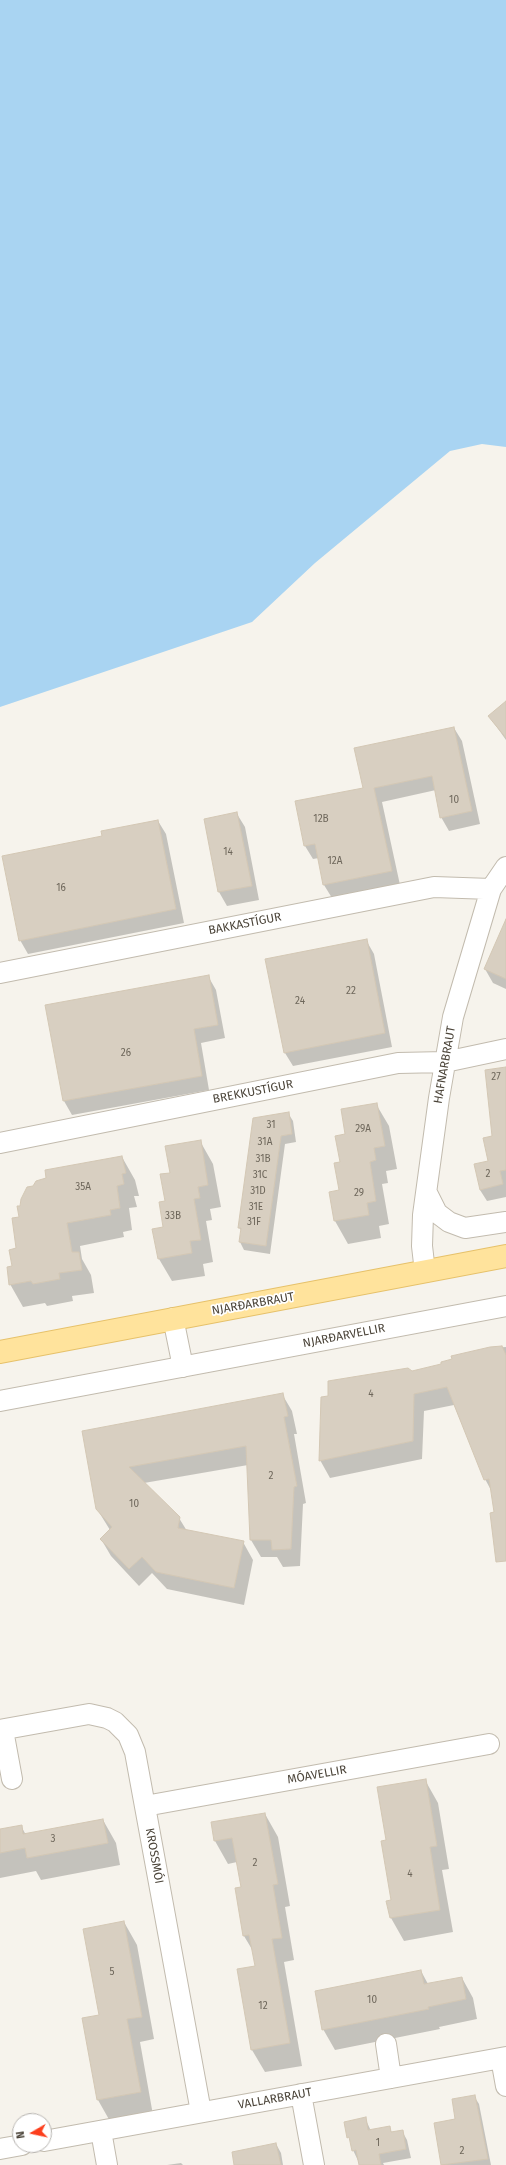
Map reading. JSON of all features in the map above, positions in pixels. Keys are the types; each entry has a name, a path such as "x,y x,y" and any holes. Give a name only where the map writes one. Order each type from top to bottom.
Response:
{"main road":[{"name":"NJARÐARBRAUT","path":"0,1352 506,1256"}],"street":[{"name":"HAFNARBRAUT","path":"425,1272 422,1246 423,1216 445,1062 454,1017 491,890 506,867"},
{"name":"BAKKASTÍGUR","path":"0,973 434,887 491,890"},
{"name":"BREKKUSTÍGUR","path":"0,1144 398,1063 445,1062 506,1049"},
{"path":"427,1192 437,1213 449,1222 464,1228 506,1222"},
{"name":"NJARÐARVELLIR","path":"0,1401 506,1306"},
{"path":"173,1318 183,1367"},
{"name":"KROSSMÓI","path":"2,1730 80,1715 98,1715 107,1718 122,1728 132,1743 202,2112"},
{"path":"2,1730 12,1779"},
{"name":"MÓAVELLIR","path":"145,1806 489,1744"},
{"path":"386,2044 391,2078"},
{"path":"503,2057 506,2086"},
{"name":"VALLARBRAUT","path":"52,2140 503,2057"},
{"path":"301,2094 314,2165"},
{"path":"101,2131 107,2165"},
{"path":"0,2149 12,2147"}],"water":[{"path":"0,0 506,0 506,447 482,444 450,451 315,563 252,622 0,707"}],"building":[{"path":"506,701 506,738 488,716"},
{"path":"454,727 472,811 440,818 432,776 374,788 392,871 323,885 315,844 304,846 295,801 363,788 354,748"},
{"path":"237,812 252,886 218,892 204,819"},
{"path":"158,820 176,909 19,941 2,856 102,836 101,831"},
{"path":"506,919 506,979 484,969"},
{"path":"367,939 385,1033 284,1053 265,959"},
{"path":"209,975 218,1025 194,1029 202,1076 63,1101 45,1005"},
{"path":"506,1067 506,1170 500,1171 503,1184 480,1190 474,1164 488,1161 483,1138 492,1136 485,1070"},
{"path":"377,1103 385,1146 374,1148 376,1160 370,1162 376,1201 367,1203 369,1215 334,1221 329,1192 339,1190 334,1163 340,1162 335,1136 345,1134 341,1109"},
{"path":"289,1112 292,1134 281,1136 266,1246 239,1242 241,1228 238,1228 253,1118"},
{"path":"201,1140 208,1185 198,1187 200,1198 194,1199 201,1240 190,1241 192,1253 158,1259 152,1229 163,1227 159,1202 165,1201 160,1174 170,1173 165,1146"},
{"path":"122,1156 126,1173 122,1174 124,1184 117,1186 120,1208 110,1210 111,1215 67,1223 72,1252 79,1252 82,1270 59,1273 60,1279 33,1284 31,1281 9,1285 7,1267 12,1266 9,1250 16,1248 12,1218 19,1217 17,1206 20,1206 21,1199 27,1187 33,1186 36,1181 46,1178 45,1170"},
{"path":"502,1346 506,1355 506,1561 496,1562 490,1513 494,1512 489,1479 484,1480 447,1387 414,1394 413,1441 319,1461 321,1397 328,1396 328,1381 408,1368 412,1371 441,1364 441,1362 452,1359 451,1356 490,1347"},
{"path":"283,1393 288,1416 284,1417 297,1486 294,1487 291,1549 272,1550 271,1540 250,1540 246,1446 129,1467 180,1517 178,1528 244,1541 234,1588 156,1572 142,1557 129,1569 100,1539 112,1527 96,1509 82,1431"},
{"path":"426,1779 437,1846 430,1847 440,1910 390,1918 386,1901 391,1900 381,1841 386,1840 377,1787"},
{"path":"265,1813 278,1884 273,1885 282,1938 272,1939 290,2043 251,2050 237,1969 255,1966 249,1935 243,1936 235,1888 241,1887 232,1838 214,1841 211,1822"},
{"path":"103,1819 108,1843 27,1858 25,1848 0,1853 0,1829 22,1825 23,1834"},
{"path":"124,1921 142,2017 127,2019 141,2092 97,2100 82,2018 99,2015 83,1929"},
{"path":"421,1970 424,1984 462,1977 466,1999 428,2007 429,2009 322,2030 315,1991"},
{"path":"475,2095 488,2159 441,2165 434,2123 455,2119 452,2099"},
{"path":"366,2117 368,2130 390,2126 391,2132 403,2130 406,2149 379,2154 381,2165 359,2165 356,2150 352,2151 349,2137 347,2138 344,2122"},
{"path":"276,2143 281,2165 234,2165 232,2152"}]}
